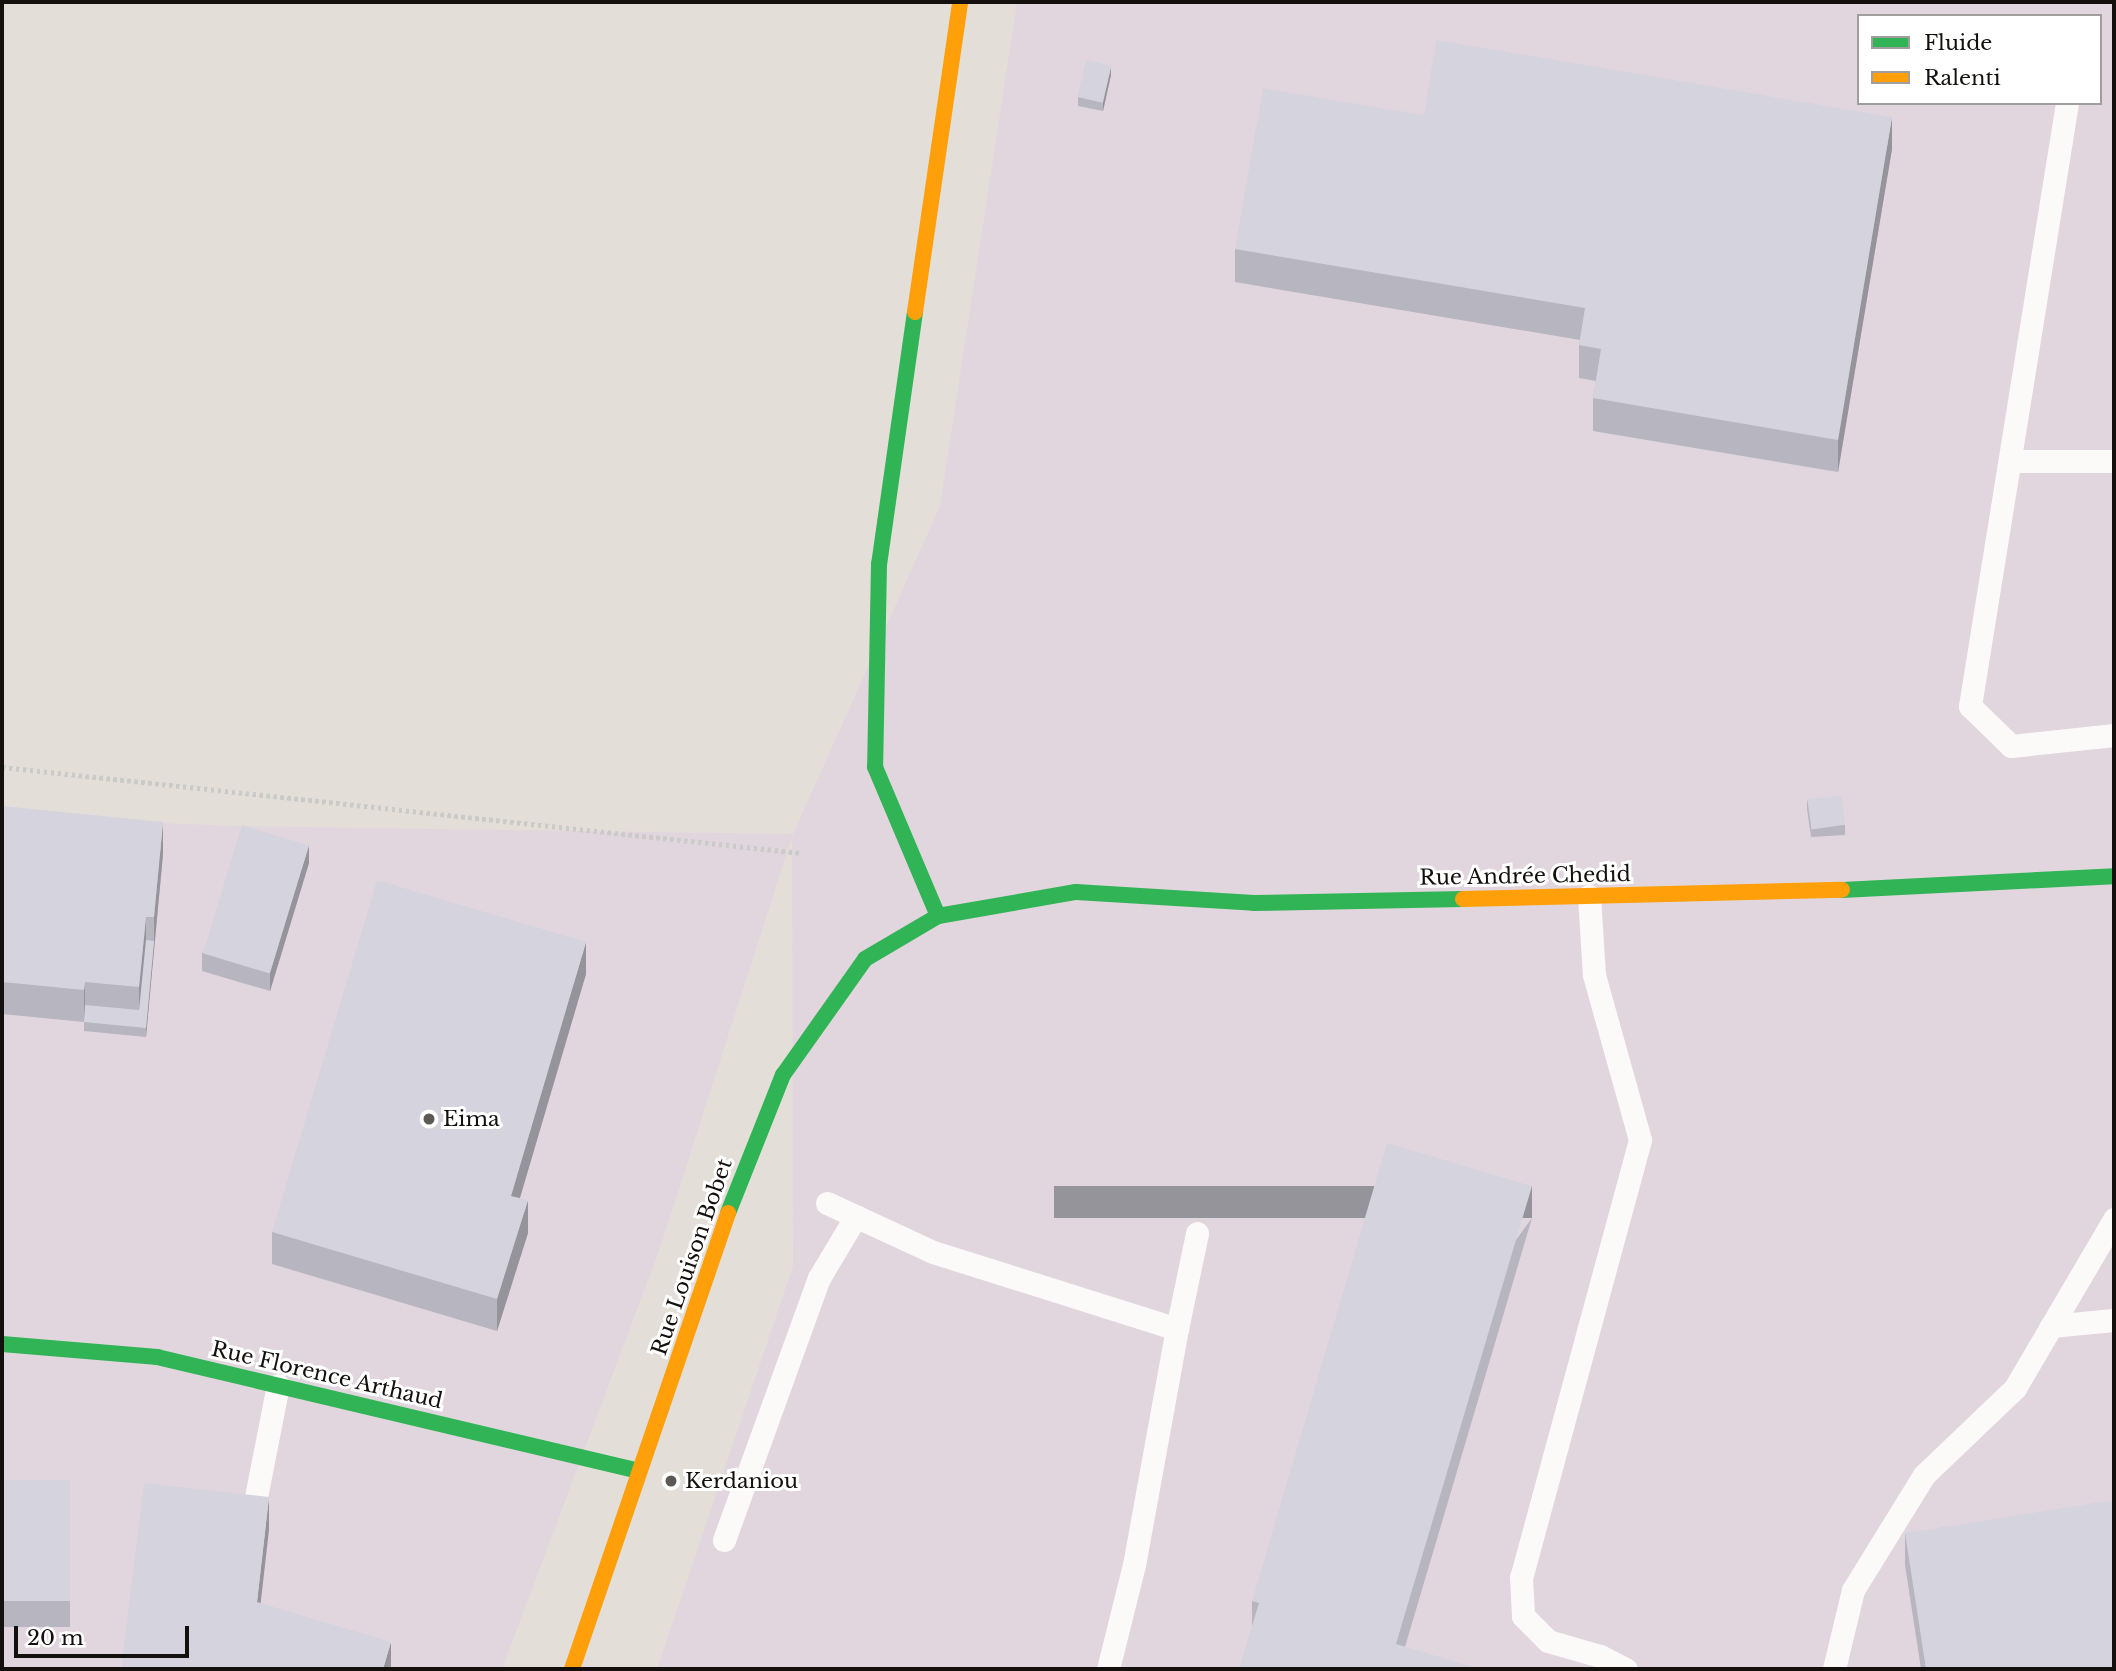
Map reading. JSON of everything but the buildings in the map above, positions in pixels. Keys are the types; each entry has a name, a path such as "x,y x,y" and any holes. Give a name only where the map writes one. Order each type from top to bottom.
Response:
{"street":[{"path":"938,916 875,766 879,577 960,2"},
{"name":"Rue Andrée Chedid","path":"938,916 1076,892 1254,903 1951,888 2114,876"},
{"name":"Rue Louison Bobet","path":"572,1669 741,1174 783,1075 865,959 938,916"},
{"name":"Rue Florence Arthaud","path":"2,1344 157,1357 639,1471"}],"lane":[{"path":"2067,105 1970,706 2011,746 2114,735"},
{"path":"2010,461 2114,461"},
{"path":"1588,896 1594,975 1640,1140 1521,1577 1523,1616 1548,1641 1600,1656 1626,1669"},
{"path":"827,1203 933,1252 1177,1329"},
{"path":"724,1540 819,1278 856,1216"},
{"path":"1834,1669 1853,1590 1924,1475 2015,1388 2114,1219"},
{"path":"1108,1669 1134,1565 1197,1233"},
{"path":"2052,1326 2114,1320"},
{"path":"255,1502 278,1385"}],"path":[{"path":"2,767 802,853"}],"shaded area":[{"path":"1017,2 2114,2 2114,1669 657,1669 793,1266 792,837 659,1251 502,1669 2,1669 2,817 240,826 793,834 940,506"}],"traffic: fast":[{"path":"915,312 879,564 875,767 938,916"},
{"path":"1842,890 2114,876"},
{"path":"728,1213 783,1075 865,959 938,916 1076,892 1254,903 1463,899"},
{"path":"2,1344 157,1357 639,1471"}],"traffic: slow":[{"path":"915,312 960,2"},
{"path":"1463,899 1842,890"},
{"path":"572,1669 728,1213"}],"place":[{"name":"Eima","path":"429,1119"},
{"name":"Kerdaniou","path":"671,1481"}]}
